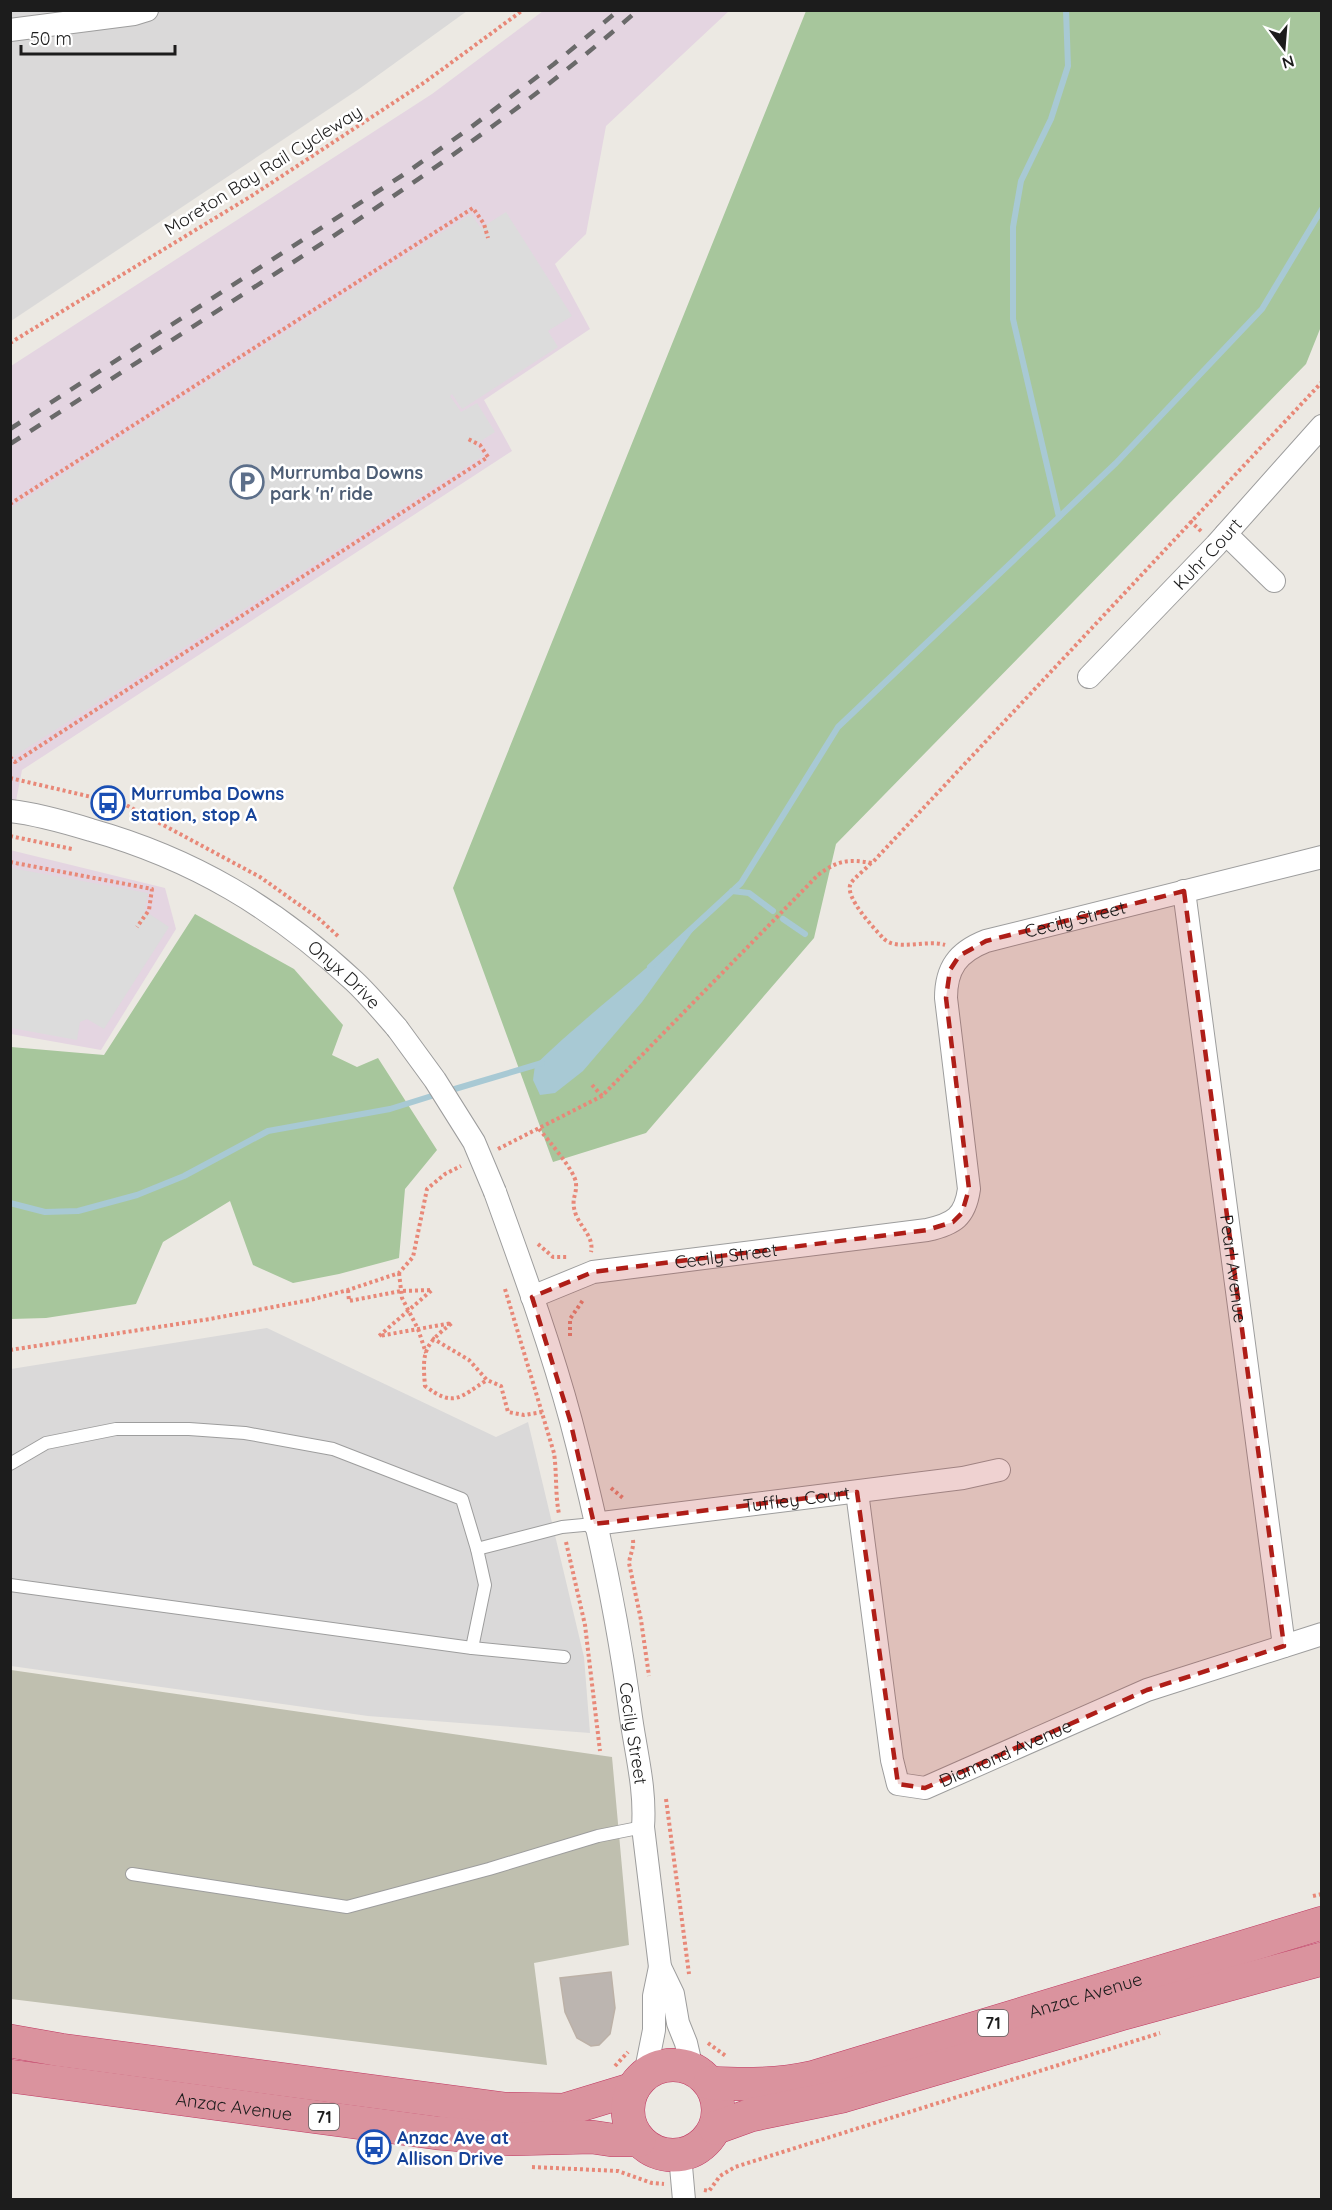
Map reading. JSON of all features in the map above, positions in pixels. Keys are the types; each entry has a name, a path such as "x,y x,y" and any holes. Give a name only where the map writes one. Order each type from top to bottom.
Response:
{"highway":[{"name":"Anzac Avenue","path":"709,2063 757,2086 814,2077 1316,1910"},
{"name":"Anzac Avenue","path":"715,2128 751,2115 843,2096 1121,2014 1322,1959"},
{"name":"Anzac Avenue","path":"10,2041 96,2055 505,2109 564,2110 630,2070"},
{"name":"71","path":"630,2070 709,2063"},
{"path":"709,2063 718,2105 715,2128"},
{"path":"630,2070 628,2106 630,2124 639,2140"},
{"name":"Anzac Avenue","path":"10,2076 477,2137 592,2137 639,2140"},
{"name":"71","path":"682,2180 694,2150 706,2141 715,2128"},
{"name":"71","path":"639,2140 665,2155 682,2180"}],"street":[{"path":"10,30 134,14 147,10"},
{"name":"Kuhr Court","path":"1089,677 1226,534 1322,426"},
{"path":"1226,534 1274,581"},
{"name":"Onyx Drive","path":"10,811 128,840 184,863 246,896 309,942 356,982 397,1028 435,1080 474,1142 495,1192 532,1297"},
{"name":"Cecily Street","path":"709,2063 686,2043 678,2023 673,1994 660,1966 643,1827 645,1804 643,1782 621,1648 570,1420 532,1297 593,1272 927,1230 953,1222 962,1213 969,1189 946,998 946,985 950,970 959,956 971,947 986,941 1322,857"},
{"name":"Pearl Avenue","path":"1184,891 1284,1646"},
{"name":"Tuffley Court","path":"594,1524 963,1478 999,1470"},
{"name":"Diamond Avenue","path":"857,1492 892,1760 898,1784 925,1788 1147,1690 1322,1634"},
{"name":"Cecily Street","path":"630,2070 652,2047 655,2022 654,1995 660,1966"}],"lane":[{"path":"10,1464 46,1443 116,1429 189,1429 245,1433 333,1449 462,1499 485,1585 472,1648"},
{"path":"477,1549 562,1527 594,1524"},
{"path":"10,1585 472,1648 564,1657"},
{"path":"132,1874 347,1907 489,1869 598,1836 643,1827"}],"path":[{"name":"Moreton Bay Rail Cycleway","path":"10,343 254,195 424,82 523,10"},
{"path":"10,504 473,208 484,224 488,238"},
{"path":"959,956 948,945 934,941 888,944 852,899 850,884 1322,382"},
{"path":"10,757 15,762 488,457 480,445 466,438"},
{"path":"10,836 80,851"},
{"path":"581,1254 592,1251 590,1236 579,1222 572,1203 576,1182 565,1163 539,1129 602,1096 818,875 834,863 854,860 872,863"},
{"path":"10,862 152,889 149,910 137,927"},
{"path":"592,1085 602,1096"},
{"path":"10,1350 210,1319 348,1290 399,1273 413,1257 427,1189 445,1174"},
{"path":"535,1239 538,1246 553,1257 569,1257 576,1278"},
{"path":"399,1273 407,1311 418,1329 426,1353"},
{"path":"502,1279 554,1453 557,1473 556,1500 585,1624 600,1751"},
{"path":"348,1290 349,1301 401,1291 432,1290 379,1336 452,1323 432,1338 423,1360 425,1386 440,1398 457,1398 487,1380"},
{"path":"432,1338 470,1360 487,1380 501,1386 508,1412 524,1415 542,1412"},
{"path":"1316,1910 1322,1894"},
{"path":"529,2167 618,2171 652,2183 682,2180 709,2191 720,2176 735,2167 1168,2030"}],"highlighted area":[{"path":"1184,891 1284,1646 1147,1690 925,1788 898,1784 857,1492 594,1524 570,1420 532,1297 593,1272 927,1230 953,1222 962,1213 969,1189 946,998 950,970 959,956 986,941"}],"shaded area":[{"path":"11,11 467,11 359,89 11,321"},
{"path":"543,11 729,11 606,126 586,234 555,264 590,329 484,400 512,451 22,770 11,827 11,366 432,94"},
{"name":"Murrumba Downs park 'n' ride","path":"506,212 572,316 548,331 558,347 462,409 452,394 450,396 461,412 477,403 495,432 476,444 483,456 13,757 10,752 11,508 471,214 481,228"},
{"path":"10,850 165,888 176,929 101,1050 11,1034"},
{"path":"11,868 148,893 145,911 169,927 104,1029 87,1019 80,1022 77,1040 11,1028"},
{"path":"267,1328 496,1437 528,1422 584,1657 590,1733 368,1716 11,1666 11,1369"},
{"path":"11,1670 612,1757 629,1945 534,1963 547,2065 11,1999"}],"green space":[{"path":"806,11 1321,11 1322,324 1306,364 836,844 814,938 646,1133 553,1162 453,888"},
{"path":"195,914 294,969 343,1025 332,1055 357,1067 378,1058 437,1150 405,1189 399,1258 293,1283 253,1265 230,1201 163,1242 136,1304 46,1318 11,1319 11,1047 104,1055"}],"water":[{"path":"701,920 642,1002 583,1071 555,1093 540,1095 533,1080 535,1065"}],"building":[{"path":"611,1972 615,2008 610,2034 599,2045 591,2046 577,2038 565,2012 560,1978"}],"waterway":[{"path":"1059,517 1013,319 1013,227 1021,181 1051,119 1068,66 1066,10"},
{"path":"650,967 741,883 838,727 1116,463 1262,309 1322,209"},
{"path":"732,891 749,893 773,911"},
{"path":"783,919 805,934"},
{"path":"448,1091 542,1063"},
{"path":"10,1203 45,1212 78,1211 137,1195 184,1176 268,1131 390,1109 438,1094"}],"railway":[{"path":"10,429 403,175 470,128 554,64 619,10"},
{"path":"10,444 315,248 457,152 550,83 638,10"}],"place":[{"name":"Murrumba Downs park 'n' ride","path":"247,482"},
{"name":"Murrumba Downs station, stop A","path":"108,803"},
{"name":"Anzac Ave at Allison Drive","path":"374,2147"}]}
